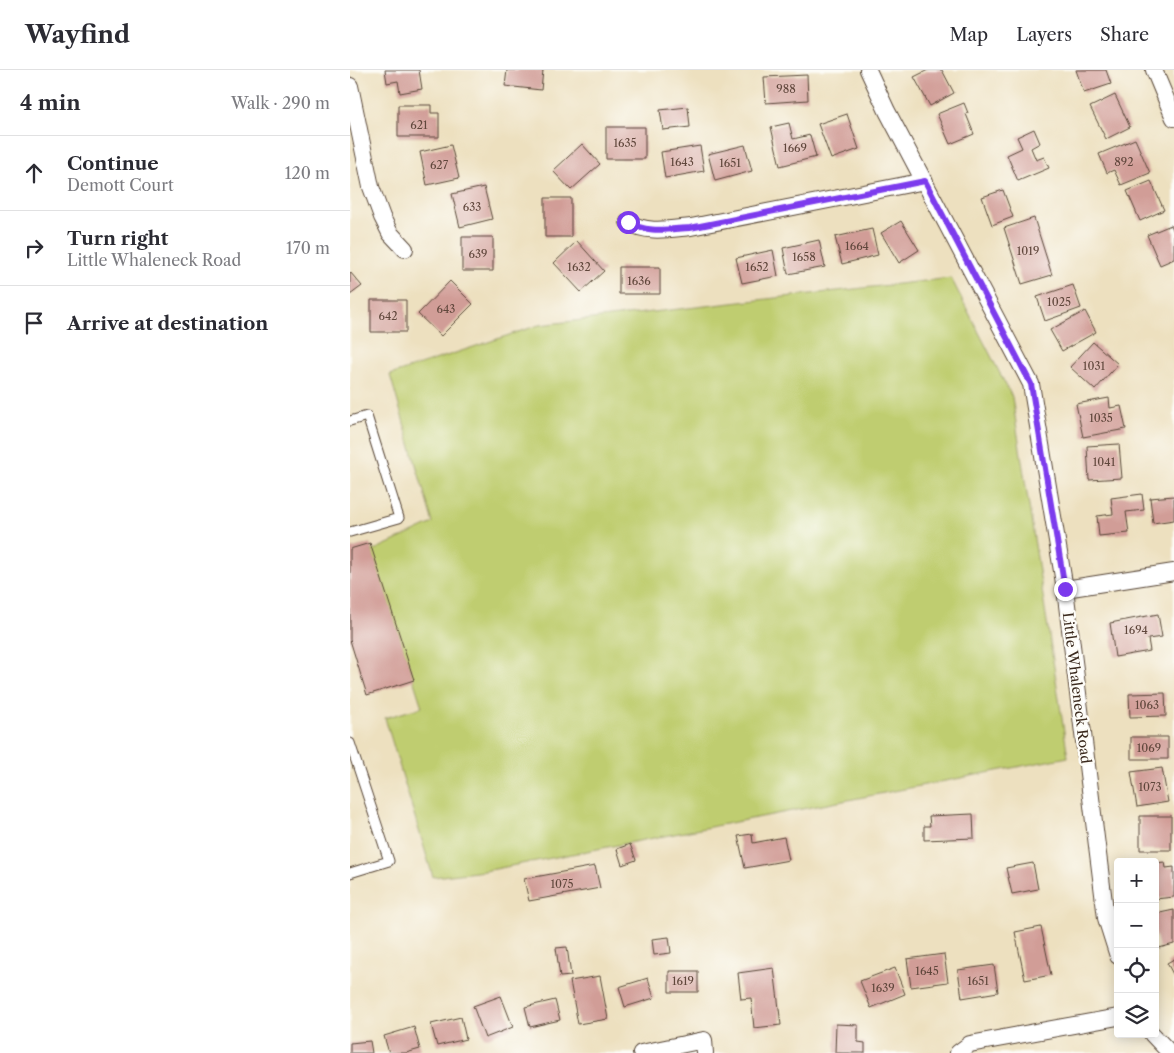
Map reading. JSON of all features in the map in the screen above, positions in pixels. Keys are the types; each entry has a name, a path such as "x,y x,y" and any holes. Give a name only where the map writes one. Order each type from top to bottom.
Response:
{"street":[{"name":"Little Whaleneck Road","path":"868,70 887,111 1031,384 1065,589 1106,918 1115,948"},
{"path":"1154,70 1174,118"},
{"path":"350,86 372,187 382,217 390,233 405,249"},
{"path":"628,222 637,228 652,230 690,228 925,181"},
{"path":"1065,589 1174,572"},
{"path":"958,1053 970,1044 1114,1018"},
{"path":"1156,1038 1170,1053"},
{"path":"641,1053 704,1046"}],"lane":[{"path":"350,421 367,416 399,518 350,532"},
{"path":"350,742 389,861 350,873"}],"green space":[{"path":"951,278 1012,397 1068,757 485,871 433,877 385,718 422,707 372,551 433,523 390,375 539,325"}],"building":[{"path":"385,70 419,70 422,89 400,93 398,81 387,83"},
{"path":"507,70 543,70 541,90 505,86"},
{"path":"928,70 942,70 954,93 930,106 914,77"},
{"path":"1076,70 1106,70 1111,84 1084,93"},
{"path":"807,75 808,100 766,103 764,77"},
{"path":"1115,95 1130,127 1106,139 1090,107"},
{"path":"964,103 974,134 950,144 937,114"},
{"path":"398,105 431,105 431,113 439,113 439,137 398,137"},
{"path":"688,107 690,127 663,130 660,110"},
{"path":"847,114 859,149 831,159 818,124"},
{"path":"789,123 793,139 810,135 816,157 780,166 771,127"},
{"path":"606,127 645,127 645,159 606,159"},
{"path":"1034,129 1040,143 1031,148 1036,160 1044,157 1049,168 1018,181 1007,155 1022,148 1017,137"},
{"path":"1135,139 1150,173 1121,185 1114,170 1107,173 1099,154"},
{"path":"582,144 600,164 571,190 553,171"},
{"path":"451,145 459,178 427,185 420,152"},
{"path":"745,145 752,171 715,181 708,154"},
{"path":"700,146 704,171 665,178 661,152"},
{"path":"1151,181 1164,210 1140,221 1127,191"},
{"path":"484,187 492,219 460,227 452,194"},
{"path":"1003,190 1013,217 992,225 982,197"},
{"path":"545,198 571,198 571,237 545,237"},
{"path":"1034,218 1052,275 1022,284 1004,228"},
{"path":"901,221 919,250 899,263 881,233"},
{"path":"1171,225 1174,232 1174,259 1160,265 1147,235"},
{"path":"872,229 878,255 842,264 835,237"},
{"path":"462,237 493,237 493,271 462,271"},
{"path":"819,240 825,267 788,274 783,248"},
{"path":"577,241 604,271 581,292 554,263"},
{"path":"773,250 778,276 742,283 736,258"},
{"path":"619,267 660,267 660,294 619,294"},
{"path":"350,272 362,286 350,295"},
{"path":"450,281 473,304 441,336 418,314"},
{"path":"1073,285 1081,308 1045,321 1037,297"},
{"path":"371,300 406,300 406,332 371,332"},
{"path":"1085,311 1096,332 1062,351 1050,330"},
{"path":"1093,342 1118,364 1095,390 1070,367"},
{"path":"1109,398 1110,408 1121,406 1126,429 1083,437 1076,404"},
{"path":"1119,444 1122,478 1089,480 1087,446"},
{"path":"1142,494 1144,510 1126,512 1129,533 1099,536 1097,516 1113,514 1111,498"},
{"path":"1174,496 1174,520 1153,523 1150,498"},
{"path":"370,543 414,680 367,695 350,640 350,549"},
{"path":"1158,614 1162,637 1148,639 1150,651 1115,657 1110,623"},
{"path":"1165,693 1166,716 1130,717 1129,694"},
{"path":"1131,737 1168,737 1168,759 1131,759"},
{"path":"1162,768 1168,802 1137,807 1131,772"},
{"path":"973,814 974,838 924,840 924,826 930,826 929,816"},
{"path":"1140,816 1171,816 1171,850 1140,850"},
{"path":"752,834 753,843 784,837 789,860 745,868 738,836"},
{"path":"630,844 636,860 622,865 617,849"},
{"path":"1165,862 1166,868 1174,867 1174,897 1159,899 1159,863"},
{"path":"1033,863 1038,889 1012,894 1006,868"},
{"path":"595,866 600,888 529,901 524,879"},
{"path":"1174,910 1174,944 1159,948 1159,913"},
{"path":"1041,927 1051,975 1025,980 1015,932"},
{"path":"669,937 671,953 654,955 652,939"},
{"path":"567,947 571,976 560,977 556,948"},
{"path":"944,954 948,982 911,987 907,959"},
{"path":"1174,959 1174,976 1167,963"},
{"path":"994,965 998,992 962,998 958,970"},
{"path":"774,968 781,1025 754,1028 751,998 741,999 738,973"},
{"path":"895,968 905,994 871,1008 860,981"},
{"path":"669,971 698,971 698,992 669,992"},
{"path":"600,976 608,1019 578,1024 570,981"},
{"path":"648,978 654,998 625,1007 619,987"},
{"path":"501,996 513,1027 485,1038 473,1006"},
{"path":"555,1000 560,1020 530,1027 525,1007"},
{"path":"461,1017 466,1039 437,1046 431,1024"},
{"path":"836,1024 858,1025 858,1042 865,1043 865,1053 835,1053"},
{"path":"414,1027 420,1049 406,1053 389,1053 384,1036"},
{"path":"370,1041 372,1053 350,1053 350,1043"}],"route":[{"path":"628,222 637,228 652,230 690,228 925,181 1031,384 1065,589"}]}
